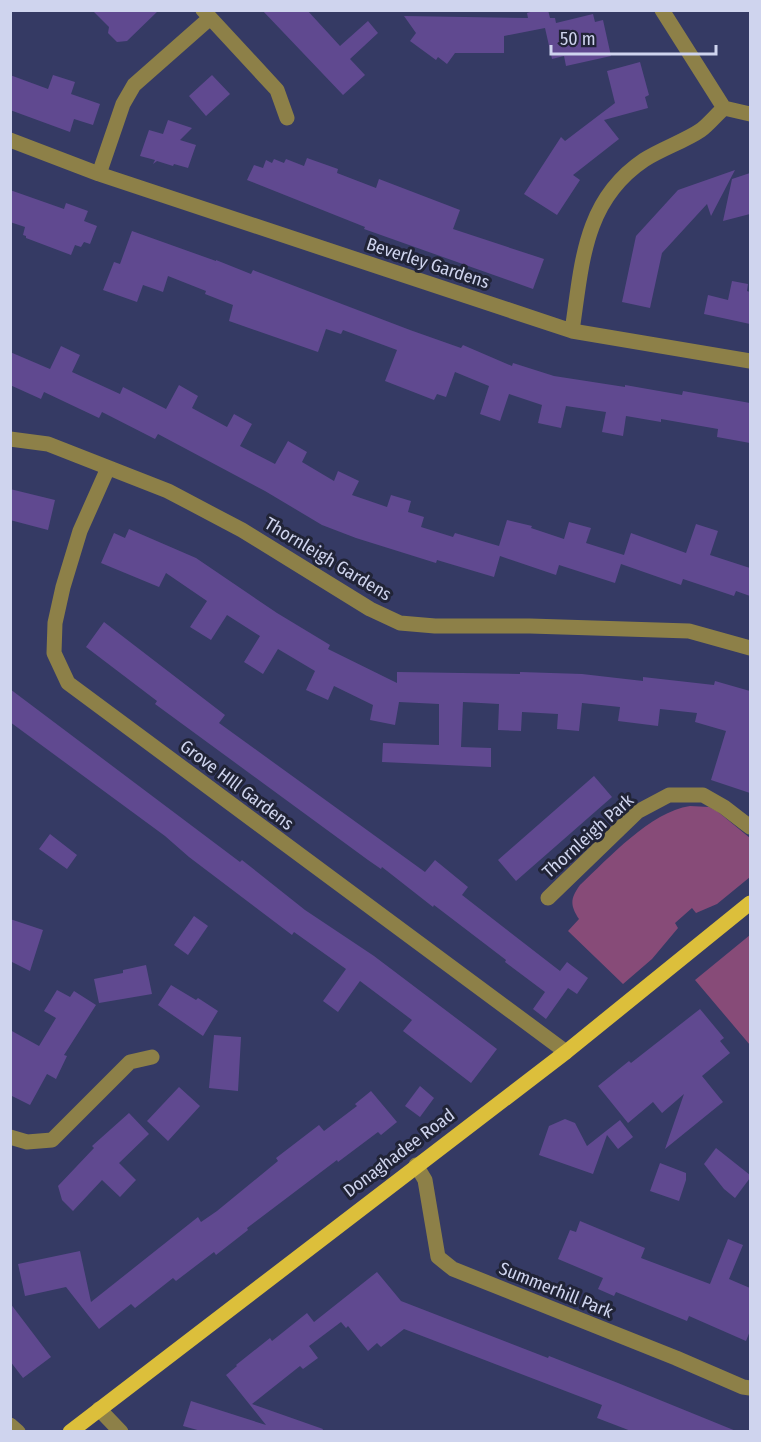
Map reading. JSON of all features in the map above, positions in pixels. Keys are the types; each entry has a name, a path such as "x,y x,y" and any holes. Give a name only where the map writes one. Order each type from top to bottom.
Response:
{"main road":[{"name":"Donaghadee Road","path":"69,1431 566,1052 750,903"}],"street":[{"path":"662,10 724,108 750,114"},
{"path":"99,174 123,104 134,85 206,14 277,90 287,118"},
{"path":"572,331 588,234 600,205 621,179 644,160 700,130 724,108"},
{"name":"Beverley Gardens","path":"10,140 99,174 572,331 750,361"},
{"name":"Thornleigh Gardens","path":"10,439 48,444 168,491 242,530 370,609 400,623 435,626 553,626 689,631 750,648"},
{"name":"Grove HIll Gardens","path":"108,468 80,531 55,623 54,654 68,683 566,1052"},
{"name":"Thornleigh Park","path":"548,898 638,812 669,795 703,795 724,807 750,827"},
{"path":"10,1137 27,1142 52,1140 130,1062 152,1057"},
{"name":"Summerhill Park","path":"416,1165 425,1180 438,1257 453,1269 676,1358 743,1388 750,1388"},
{"path":"99,1408 121,1431"},
{"path":"10,1425 18,1431"}],"shaded area":[{"path":"690,806 709,807 717,811 750,838 750,877 717,904 696,913 692,908 675,923 678,928 652,959 623,984 568,931 579,919 572,902 574,894 604,862 645,827 675,810"},
{"path":"750,935 750,1045 695,980"}],"building":[{"path":"92,10 159,10 127,41 117,42 108,33 109,27"},
{"path":"262,10 307,10 340,46 368,21 378,33 350,59 365,75 343,95"},
{"path":"548,10 550,18 555,18 556,23 593,14 595,22 603,20 611,56 566,66 564,56 552,59 545,28 504,36 504,53 455,53 447,64 438,57 436,60 410,41 416,33 404,16 528,18 527,13"},
{"path":"640,62 649,95 645,97 648,108 604,120 619,139 573,175 580,180 557,215 524,194 561,137 565,141 615,103 607,71"},
{"path":"10,75 48,89 53,75 75,82 71,94 100,104 93,125 74,119 70,132 10,110"},
{"path":"212,75 230,94 206,116 189,96"},
{"path":"168,120 192,128 180,140 196,145 188,168 157,161 153,164 155,160 140,156 149,130 163,134"},
{"path":"307,158 338,169 337,173 376,188 379,179 460,210 453,229 544,259 533,289 364,229 365,227 247,180 254,165 263,168 266,160 272,163 274,159 284,163 286,159 304,166"},
{"path":"735,170 711,216 707,204 662,253 650,308 622,302 636,236 678,190"},
{"path":"750,173 750,214 723,221 732,179"},
{"path":"10,190 64,209 66,203 88,211 84,221 97,226 90,244 84,242 81,247 75,245 71,255 26,238 23,235 25,227 10,222"},
{"path":"132,231 251,274 253,270 410,330 461,348 463,345 512,366 513,363 554,376 682,395 683,391 750,403 750,443 717,437 718,429 661,419 661,422 626,416 623,436 602,432 606,412 566,406 561,428 538,423 542,405 509,394 500,421 480,414 489,386 455,372 446,397 437,394 434,400 385,381 397,350 343,330 341,334 326,329 318,352 229,321 233,305 168,276 163,292 143,285 137,302 103,290 114,262 120,264"},
{"path":"732,281 748,284 750,324 704,314 708,295 728,300"},
{"path":"61,346 80,355 72,372 120,394 123,387 166,409 179,385 198,396 192,408 227,427 234,414 252,424 240,446 275,464 288,441 307,452 302,462 334,481 338,471 359,481 352,495 387,507 391,495 411,501 408,512 424,517 421,527 453,537 455,533 499,546 507,520 532,526 531,528 564,539 569,522 591,528 586,543 624,555 631,533 686,553 696,524 718,531 710,555 750,568 750,596 736,591 734,596 683,579 681,585 621,564 615,583 559,565 556,575 500,556 494,577 437,560 436,563 356,538 322,525 265,491 158,434 155,439 102,412 99,418 44,392 41,399 10,385 10,352 50,369"},
{"path":"10,489 55,500 48,530 10,520"},
{"path":"129,529 196,558 277,613 330,645 328,649 397,683 397,672 520,674 520,672 582,674 643,681 643,677 714,685 715,681 750,691 750,793 711,780 726,731 695,722 697,713 660,709 658,726 618,721 620,707 582,703 579,731 557,729 558,714 522,712 521,731 498,730 499,704 463,702 461,747 491,748 491,767 382,762 383,743 439,745 439,704 399,702 395,725 370,720 373,705 334,686 328,700 306,690 315,671 278,649 263,674 244,662 260,636 227,615 211,640 190,627 207,601 166,573 159,587 101,563 114,533 125,538"},
{"path":"104,622 225,715 219,723 425,872 435,860 468,887 462,895 560,971 567,962 588,978 577,994 568,988 546,1019 533,1009 545,992 505,962 506,960 382,867 381,869 368,860 155,704 157,701 86,647"},
{"path":"10,689 240,862 242,860 305,910 374,956 497,1049 471,1083 403,1031 412,1020 360,981 338,1012 323,1001 346,969 294,932 292,935 189,857 165,836 10,722"},
{"path":"594,776 612,797 516,881 498,860"},
{"path":"50,834 77,855 67,869 39,849"},
{"path":"194,916 208,926 188,955 174,945"},
{"path":"10,919 43,930 30,971 10,961"},
{"path":"146,965 152,994 99,1003 94,979"},
{"path":"171,985 218,1011 203,1036 158,1005"},
{"path":"57,990 70,997 74,991 96,1005 64,1055 67,1056 56,1079 47,1074 30,1105 10,1095 10,1030 39,1046 56,1018 44,1011"},
{"path":"700,1009 724,1038 720,1041 730,1053 702,1076 723,1102 665,1149 684,1094 662,1113 653,1102 628,1123 598,1086"},
{"path":"214,1035 241,1037 238,1091 209,1088"},
{"path":"420,1086 434,1098 420,1117 405,1106"},
{"path":"179,1087 200,1106 168,1141 147,1121"},
{"path":"371,1091 397,1122 381,1135 378,1132 338,1162 337,1160 247,1228 248,1230 216,1255 214,1252 176,1281 173,1278 135,1308 131,1304 99,1329 66,1287 25,1296 18,1264 80,1251 91,1302 198,1217 201,1222 217,1211 278,1161 276,1158 319,1125 324,1131 357,1106 355,1104"},
{"path":"129,1113 149,1134 119,1163 136,1180 120,1197 102,1180 73,1211 62,1200 58,1186 94,1148 92,1146"},
{"path":"565,1119 575,1123 587,1146 620,1120 633,1137 618,1149 607,1135 593,1174 539,1155 549,1126"},
{"path":"716,1148 750,1175 735,1198 724,1189 704,1164"},
{"path":"660,1163 686,1173 679,1201 650,1191"},
{"path":"580,1221 645,1248 641,1258 710,1284 728,1239 743,1245 729,1279 750,1288 750,1331 746,1341 689,1316 687,1321 616,1292 614,1296 598,1289 603,1278 558,1259 570,1230 576,1232"},
{"path":"377,1272 401,1301 548,1358 549,1356 736,1431 631,1431 597,1418 602,1405 404,1329 381,1347 377,1343 368,1351 348,1326 346,1328 341,1322 309,1346 318,1358 303,1369 300,1366 252,1404 323,1429 322,1431 201,1431 183,1426 191,1401 266,1425 226,1375 270,1338 272,1341 307,1313 314,1322"},
{"path":"10,1303 51,1357 23,1378 10,1361"}]}
